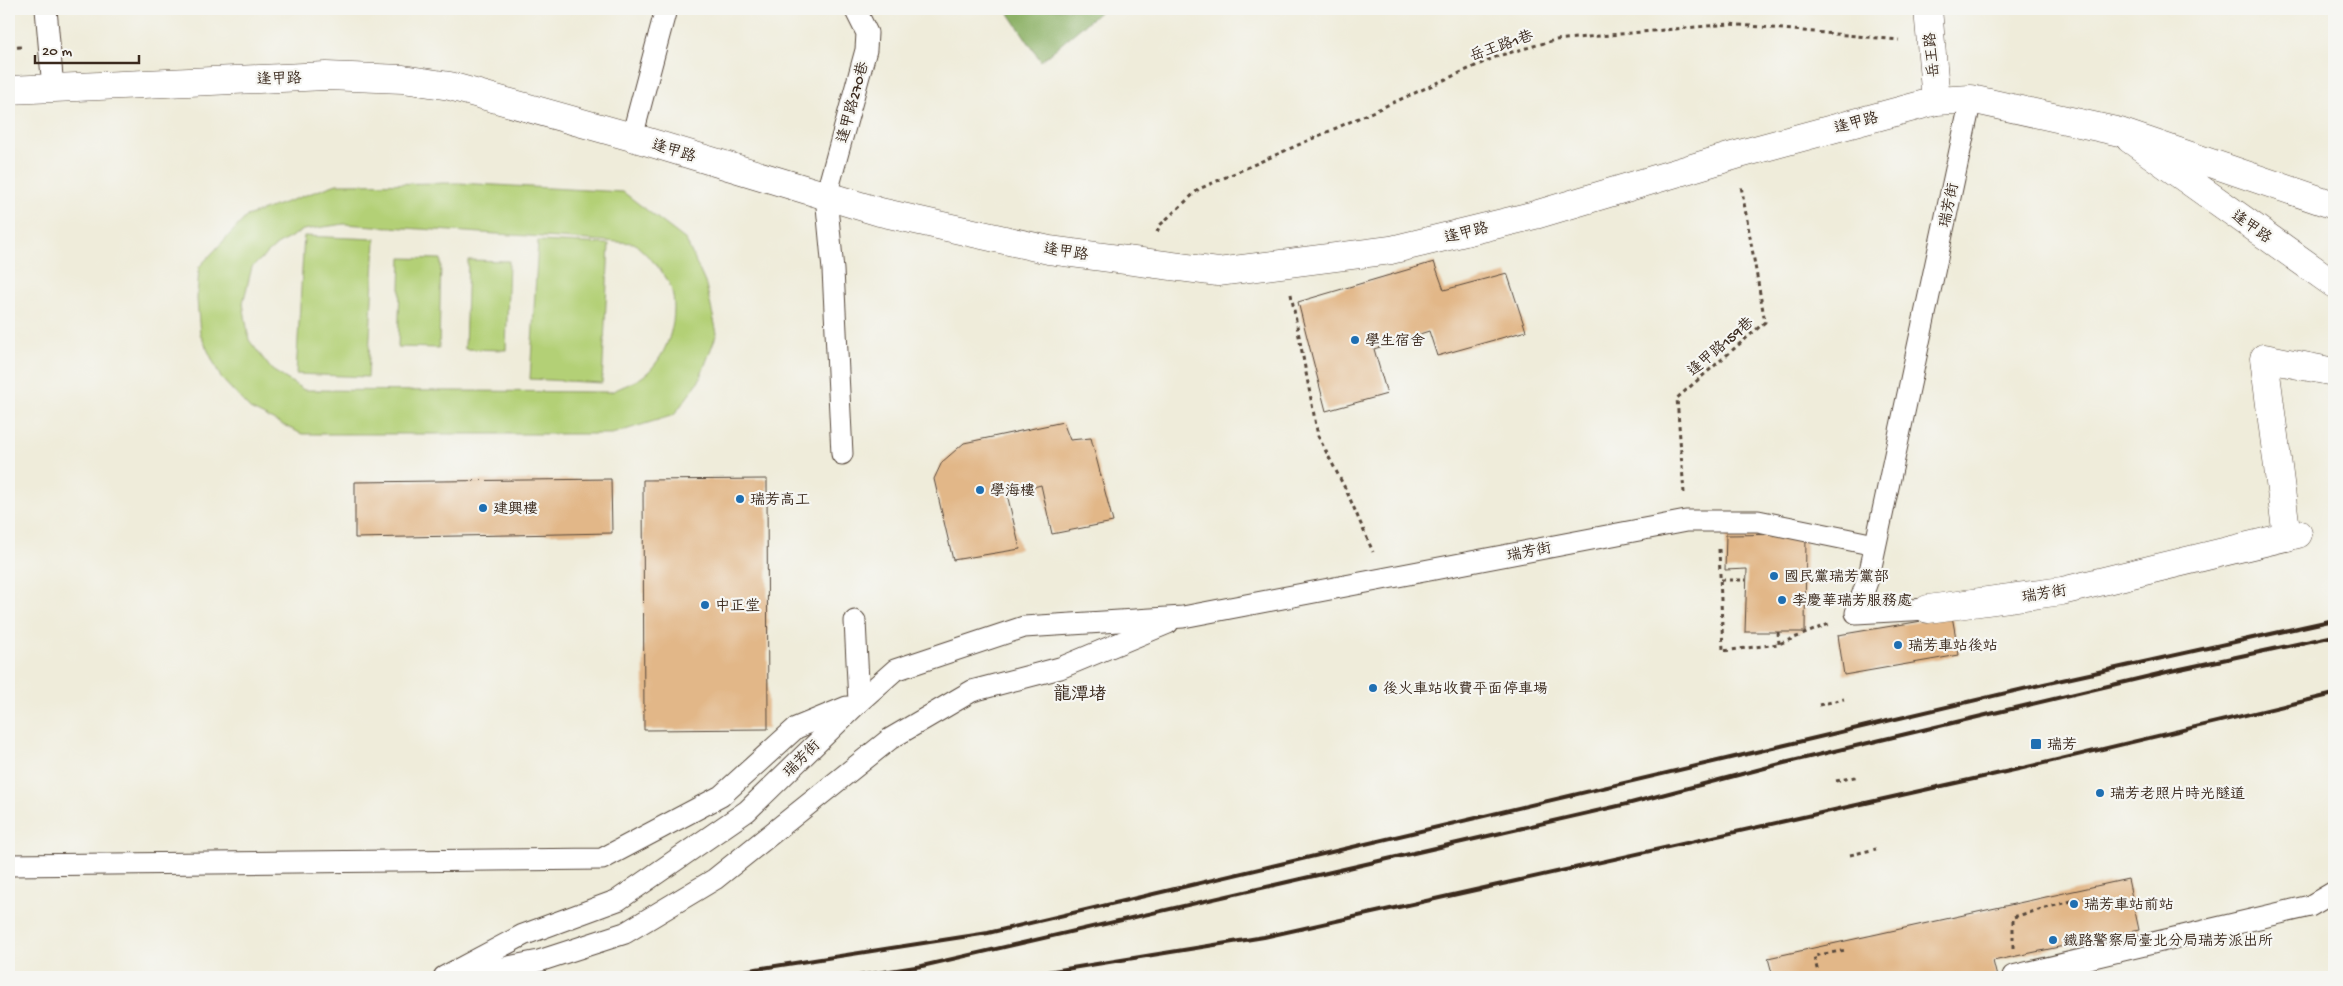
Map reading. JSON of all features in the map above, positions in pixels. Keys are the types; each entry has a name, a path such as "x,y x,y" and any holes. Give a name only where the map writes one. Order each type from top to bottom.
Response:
{"main road":[{"name":"岳王路","path":"1928,9 1929,43 1936,101"},
{"name":"逢甲路","path":"9,90 326,76 403,79 450,86 632,137 880,212 1049,250 1218,272 1401,248 1535,215 1736,155 1936,101 1971,99 2120,132 2334,205"},
{"name":"逢甲路","path":"2120,132 2334,284"},
{"name":"瑞芳街","path":"1928,610 2062,591 2292,535 2264,358 2334,372"}],"lane":[{"path":"46,9 54,88"},
{"path":"632,137 666,9"},
{"name":"逢甲路270巷","path":"826,196 866,50 867,33 855,9"},
{"name":"瑞芳街","path":"1928,610 1856,613 1865,591 1971,99"},
{"path":"826,196 833,270 842,454"},
{"name":"瑞芳街","path":"444,977 523,934 618,900 747,812 894,670 1024,627 1183,617 1686,521 1758,521 1875,545"},
{"name":"瑞芳街","path":"456,977 539,961 625,933 715,879 890,739 972,691 1060,668 1183,617"},
{"path":"9,865 602,860 721,796 796,728 859,702 855,621"},
{"path":"2014,976 2310,906 2334,892"}],"path":[{"name":"岳王路1巷","path":"1143,262 1160,225 1199,189 1268,160 1412,92 1507,53 1555,40 1729,24 1929,43"},
{"name":"逢甲路159巷","path":"1686,521 1677,398 1765,322 1736,155"},
{"path":"1285,263 1318,436 1347,492 1385,578"},
{"path":"1717,521 1721,580 1722,652 1779,644 1856,613"},
{"path":"1806,578 1837,577"},
{"path":"1721,580 1746,580"},
{"path":"1778,632 1779,644"},
{"path":"1820,704 1844,699"},
{"path":"1836,781 1859,776"},
{"path":"1850,855 1876,849"},
{"path":"2014,976 2013,917 2086,897"},
{"path":"1818,977 1814,956 1846,950"}],"green space":[{"path":"1006,9 1103,9 1041,61"},
{"path":"458,183 623,192 686,240 706,285 717,333 699,381 674,415 612,434 302,434 250,409 221,378 200,334 197,299 199,267 247,216 337,184","holes":["344,224 634,243 656,265 670,285 674,302 674,314 669,338 664,350 651,369 642,377 611,392 304,390 272,370 249,340 243,303 252,267 277,245 303,230"]},
{"path":"304,236 375,239 368,377 296,374"},
{"path":"538,241 609,244 602,383 530,379"},
{"path":"401,258 441,259 439,348 398,347"},
{"path":"468,260 509,261 506,350 465,349"}],"building":[{"name":"學生宿舍","path":"1434,262 1444,290 1507,273 1526,331 1437,356 1429,331 1374,349 1387,394 1326,411 1298,302"},
{"name":"學海樓","path":"1063,422 1070,440 1091,438 1113,522 1052,534 1041,485 1007,494 1020,549 953,560 934,479 942,462 964,443"},
{"name":"建興樓","path":"611,479 612,533 355,538 355,482"},
{"name":"中正堂","path":"767,479 768,729 644,730 643,480"},
{"path":"1806,534 1805,632 1745,632 1747,569 1725,570 1726,535"},
{"name":"瑞芳車站後站","path":"1952,616 1959,655 1844,675 1838,635"},
{"name":"瑞芳車站前站","path":"2128,879 2139,930 1993,961 1997,977 1773,977 1768,958"}],"railway":[{"path":"705,977 988,933 2044,684 2334,620"},
{"path":"852,977 922,966 1627,804 1784,763 2171,671 2334,636"},
{"path":"1016,977 1264,937 2023,768 2334,694"}],"place":[{"name":"學生宿舍","path":"1355,340"},
{"name":"學海樓","path":"980,490"},
{"name":"瑞芳高工","path":"740,499"},
{"name":"建興樓","path":"483,508"},
{"name":"國民黨瑞芳黨部","path":"1774,576"},
{"name":"李慶華瑞芳服務處","path":"1782,600"},
{"name":"中正堂","path":"705,605"},
{"name":"瑞芳車站後站","path":"1898,645"},
{"name":"後火車站收費平面停車場","path":"1373,688"},
{"name":"瑞芳","path":"2036,744"},
{"name":"瑞芳老照片時光隧道","path":"2100,793"},
{"name":"瑞芳車站前站","path":"2074,904"},
{"name":"鐵路警察局臺北分局瑞芳派出所","path":"2053,940"}],"district":[{"name":"龍潭堵","path":"1080,693"}]}
